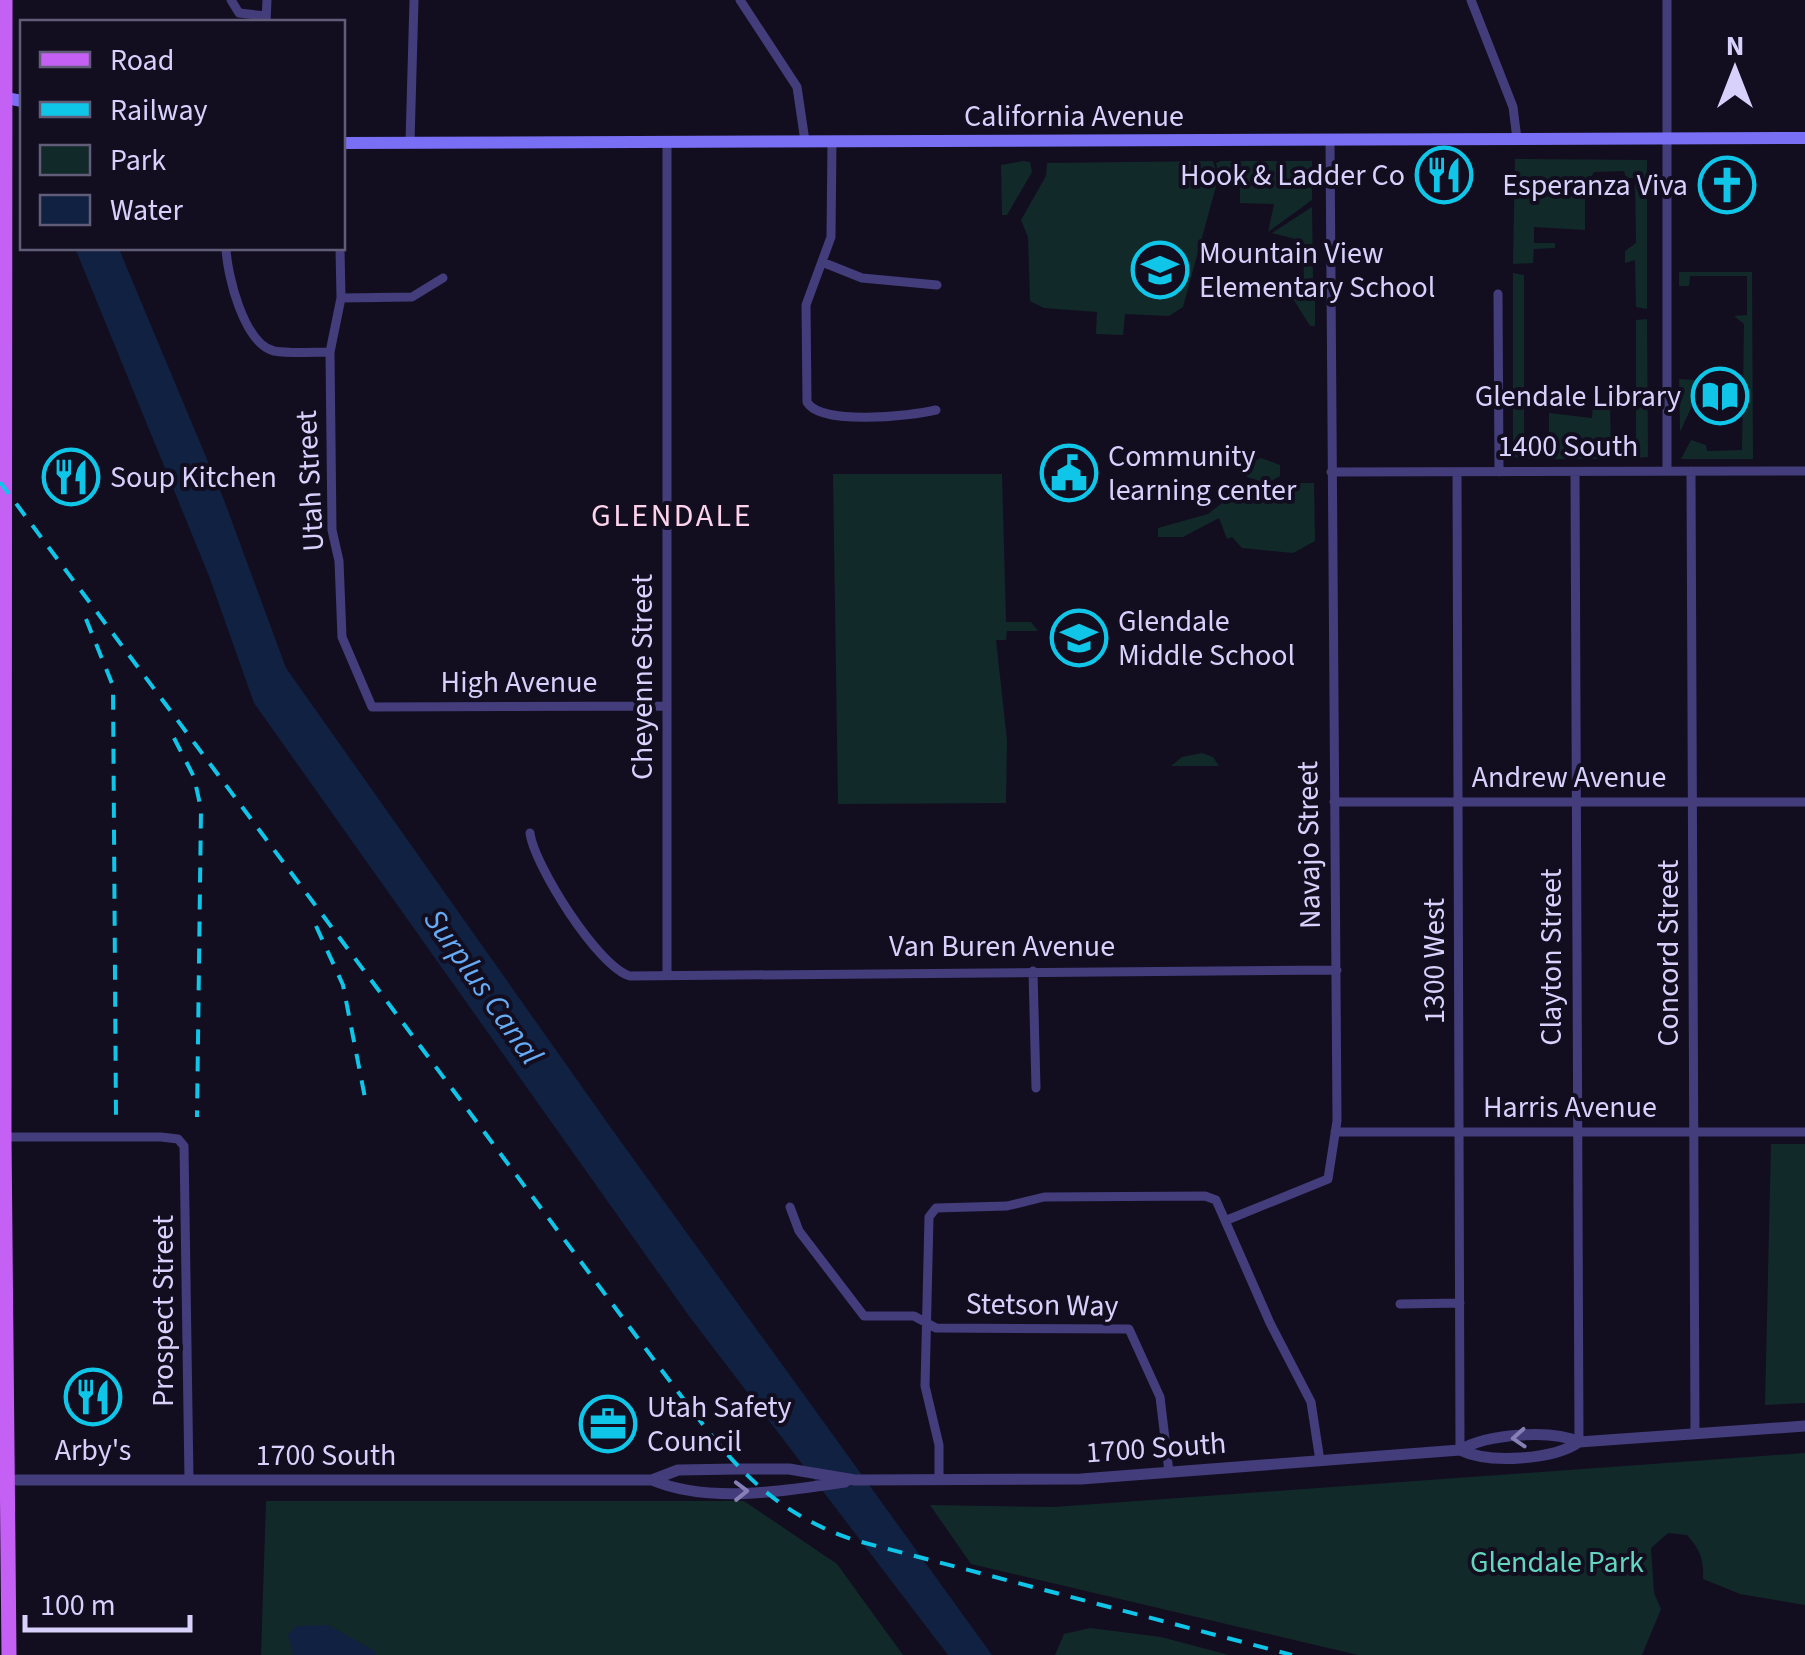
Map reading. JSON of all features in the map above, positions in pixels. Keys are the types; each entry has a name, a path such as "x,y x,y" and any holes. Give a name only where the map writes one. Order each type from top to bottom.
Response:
{"main road":[{"path":"5,0 3,1480 8,1655"},
{"name":"California Avenue","path":"345,143 1805,138"}],"street":[{"path":"232,0 239,13 266,19 267,0"},
{"path":"410,142 414,0"},
{"path":"740,0 797,87 805,141"},
{"path":"1472,0 1513,107 1517,139"},
{"path":"1666,471 1667,0"},
{"name":"Navajo Street","path":"1228,1220 1328,1179 1335,1132 1330,140"},
{"path":"832,141 832,224 806,304 806,394 811,410 826,416 910,416 936,410"},
{"name":"Cheyenne Street","path":"667,142 667,972"},
{"path":"226,250 233,288 256,340 274,350 330,352"},
{"name":"Utah Street","path":"340,250 341,298 330,352 331,518 340,560 342,637 372,707"},
{"path":"822,262 862,278 937,285"},
{"path":"341,298 412,297 443,278"},
{"path":"1498,294 1498,472"},
{"name":"Concord Street","path":"1691,471 1695,1434"},
{"name":"1400 South","path":"1332,472 1805,471"},
{"name":"1300 West","path":"1457,472 1460,1450"},
{"name":"Clayton Street","path":"1575,472 1579,1442"},
{"name":"High Avenue","path":"372,707 667,706"},
{"name":"Andrew Avenue","path":"1334,802 1805,802"},
{"name":"Van Buren Avenue","path":"530,832 537,862 608,963 630,976 667,972 1337,970"},
{"path":"1033,971 1036,1088"},
{"name":"Harris Avenue","path":"1335,1132 1805,1132"},
{"name":"Prospect Street","path":"4,1137 161,1136 182,1142 187,1160 190,1480"},
{"path":"939,1479 937,1435 926,1394 926,1226 936,1208 1007,1206 1044,1197 1205,1196 1216,1200 1270,1323 1311,1402 1320,1461"},
{"path":"790,1207 798,1231 858,1312 914,1316 926,1322"},
{"path":"1400,1304 1460,1303"},
{"name":"Stetson Way","path":"926,1322 936,1328 1129,1329 1160,1397 1169,1472"},
{"name":"1700 South","path":"652,1480 676,1490 805,1488 855,1480 1081,1480 1460,1450 1475,1441 1565,1435 1579,1442 1805,1426"},
{"name":"1700 South","path":"3,1480 652,1480 678,1470 789,1469 855,1480"}],"green space":[{"path":"1515,159 1647,160 1647,309 1636,307 1635,260 1625,263 1625,251 1636,243 1635,178 1626,178 1624,171 1594,172 1585,188 1585,230 1534,227 1534,243 1555,243 1555,248 1534,249 1533,263 1513,264"},
{"path":"1213,161 1218,179 1183,307 1169,316 1125,314 1123,335 1096,334 1097,312 1044,308 1030,301 1028,237 1021,220 1046,176 1047,163"},
{"path":"1312,161 1312,200 1268,232 1274,204 1240,203 1240,182 1220,180 1216,163"},
{"path":"1030,162 1032,172 1007,215 1002,215 1001,165"},
{"path":"1312,207 1313,281 1304,281 1303,241 1272,233"},
{"path":"1679,272 1752,272 1753,459 1681,459 1691,440 1706,445 1707,451 1742,450 1744,324 1734,316 1747,315 1747,276 1690,276 1689,286 1679,286"},
{"path":"1513,273 1524,275 1524,447 1534,444 1535,459 1513,457"},
{"path":"1299,285 1315,285 1315,326 1310,326 1292,297"},
{"path":"1647,319 1648,457 1625,459 1625,447 1636,438 1636,320"},
{"path":"1679,379 1695,380 1692,406 1680,432"},
{"path":"1604,399 1610,401 1611,459 1549,459 1549,413 1592,418 1593,405 1604,405"},
{"path":"1261,458 1280,465 1280,476 1267,483 1247,477 1247,464"},
{"path":"833,474 1002,474 1006,622 1031,622 1038,631 1007,631 1006,640 996,640 1007,740 1006,803 838,804"},
{"path":"1291,483 1314,483 1315,541 1293,553 1242,548 1232,537 1227,539 1219,518 1183,537 1158,537 1158,528 1208,514 1236,492 1266,495"},
{"path":"1202,753 1213,757 1219,766 1171,766 1182,757"},
{"path":"1771,1144 1805,1144 1805,1403 1765,1405"},
{"name":"Glendale Park","path":"1805,1453 1805,1605 1740,1594 1703,1579 1700,1555 1691,1540 1687,1535 1668,1533 1651,1548 1654,1593 1661,1609 1642,1655 1358,1655 971,1564 930,1505 1054,1507"},
{"path":"266,1501 744,1501 837,1564 903,1655 261,1655"},
{"path":"1090,1628 1161,1637 1229,1655 1055,1655 1064,1634"}],"water":[{"name":"Surplus Canal","path":"76,250 119,250 224,500 286,668 611,1128 992,1655 948,1655 689,1316 254,703 209,576"},
{"path":"328,1625 376,1655 293,1655 288,1635 296,1626"}],"railway":[{"path":"0,482 706,1429 768,1494 821,1527 854,1540 1292,1655"},
{"path":"86,619 113,686 116,1119"},
{"path":"174,738 194,777 201,809 197,1117"},
{"path":"316,926 343,985 366,1103"}],"place":[{"name":"Hook & Ladder Co","path":"1444,175"},
{"name":"Esperanza Viva","path":"1727,185"},
{"name":"Mountain View Elementary School","path":"1160,270"},
{"name":"Glendale Library","path":"1720,396"},
{"name":"Community learning center","path":"1069,473"},
{"name":"Soup Kitchen","path":"71,477"},
{"name":"Glendale Middle School","path":"1079,638"},
{"name":"Arby's","path":"93,1397"},
{"name":"Utah Safety Council","path":"608,1424"}],"district":[{"name":"GLENDALE","path":"672,516"}]}
